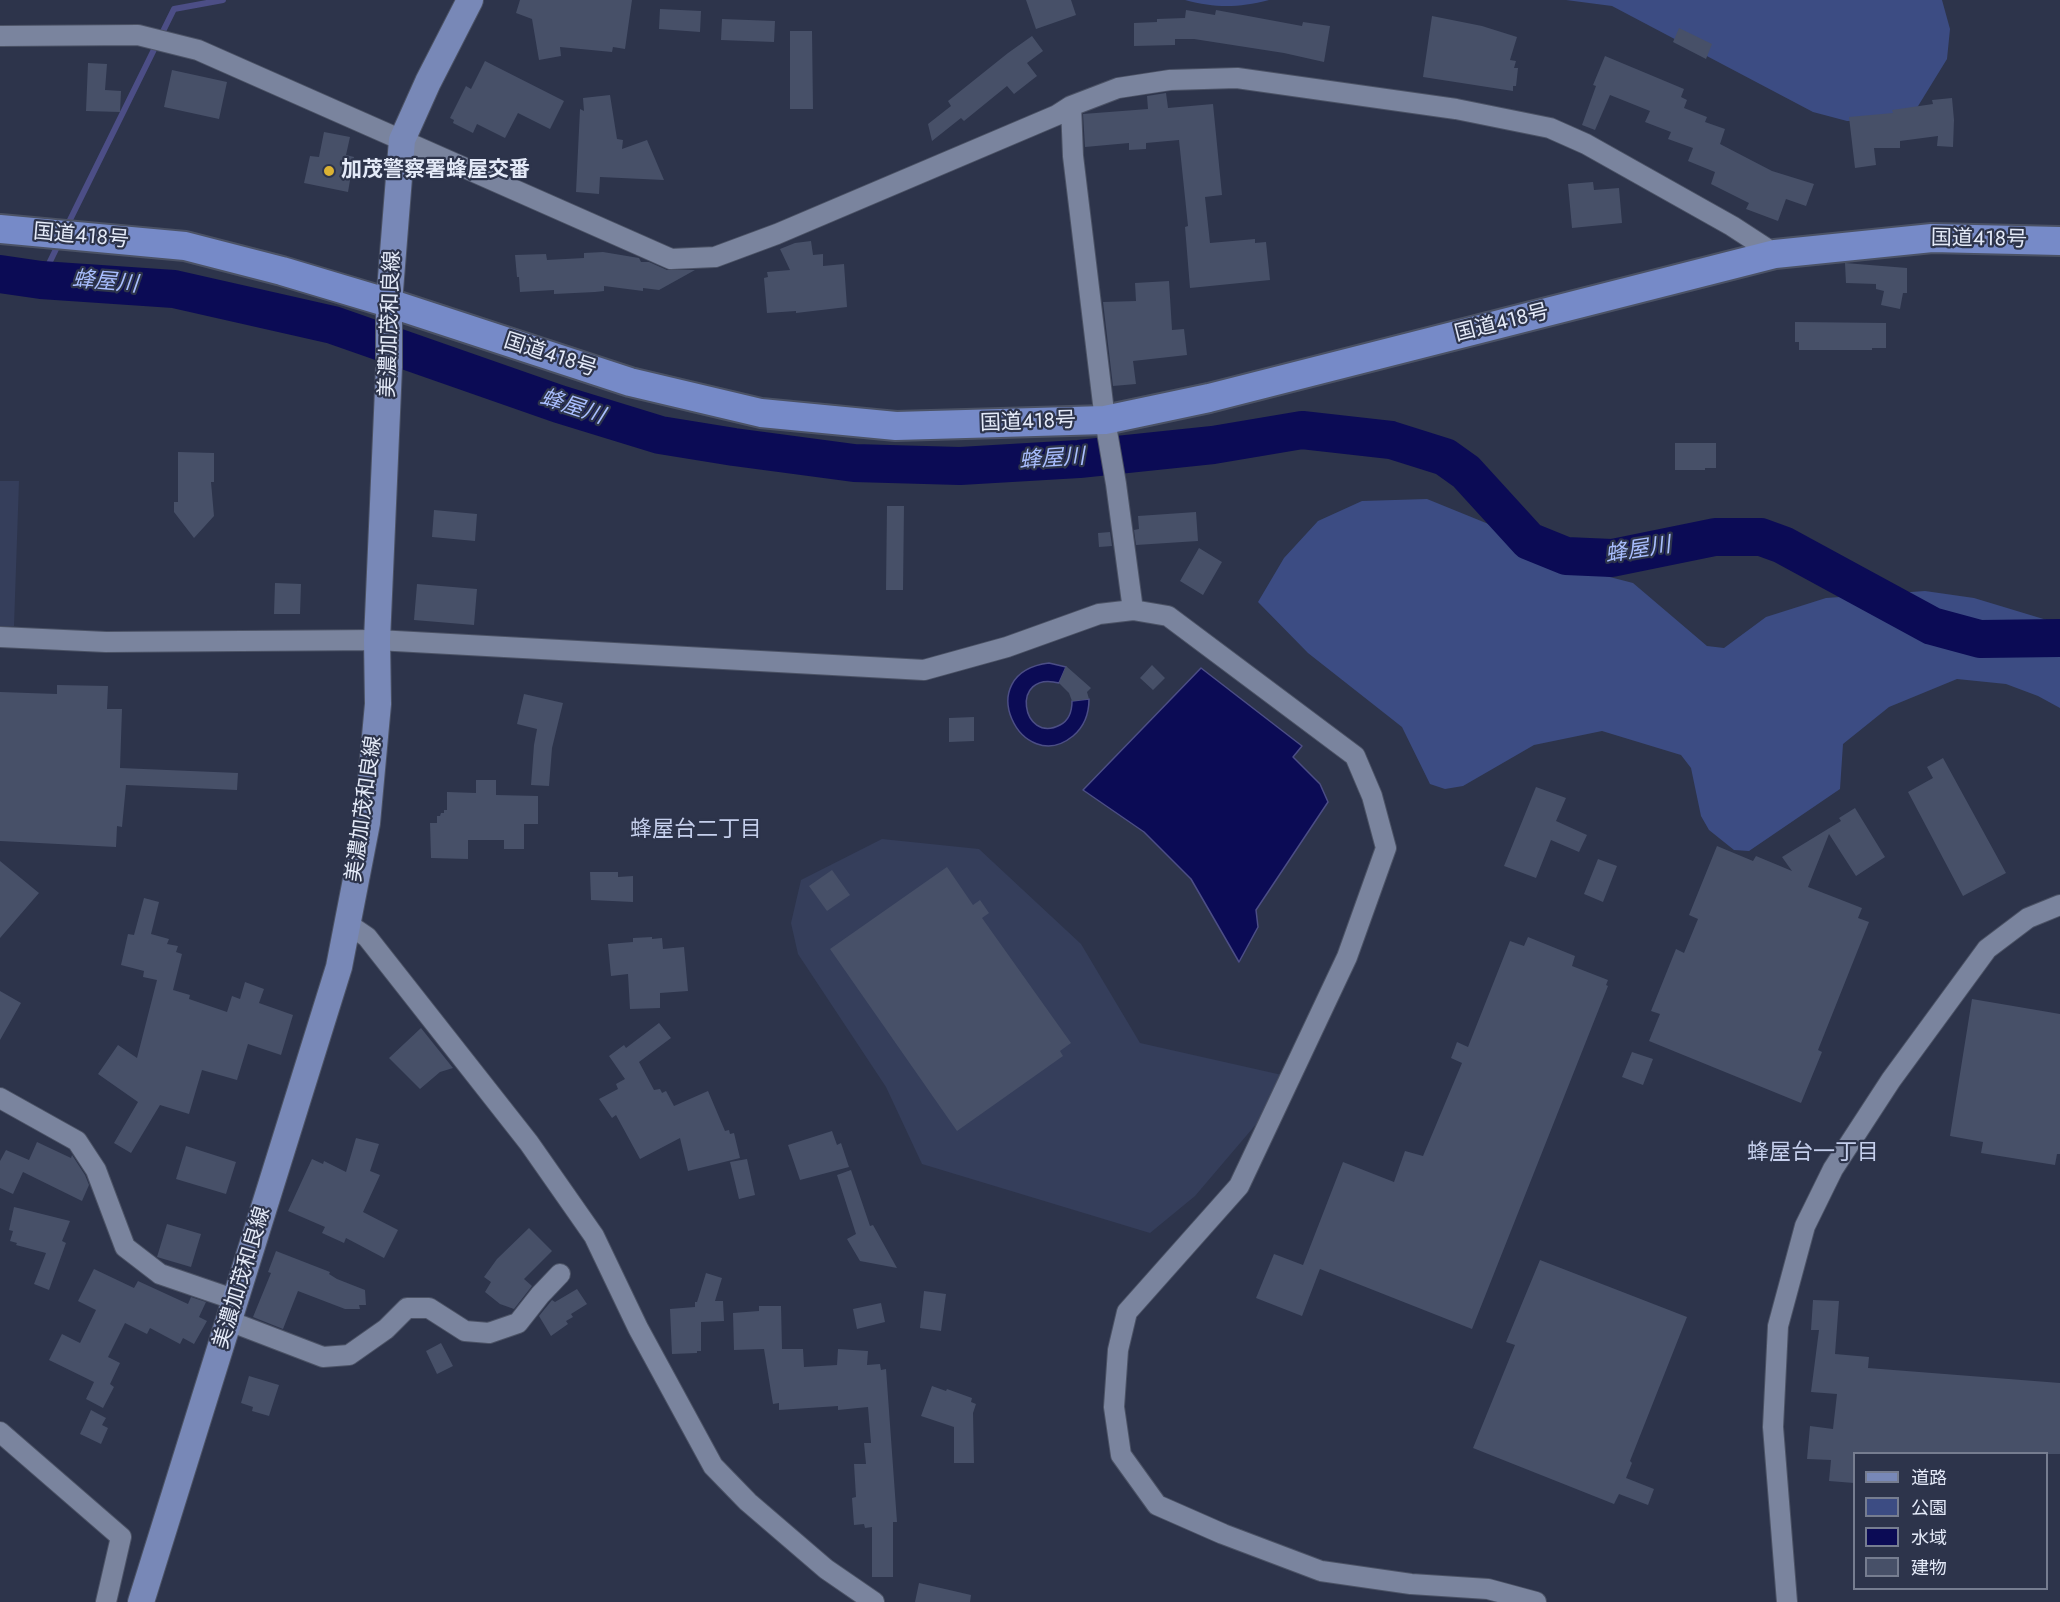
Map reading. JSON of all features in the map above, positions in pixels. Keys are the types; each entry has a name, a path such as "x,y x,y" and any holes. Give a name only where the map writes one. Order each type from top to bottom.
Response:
{"highway":[{"name":"国道418号","path":"0,229 185,246 282,271 389,303 630,382 761,413 896,426 1105,420 1209,398 1775,254 1932,238 2060,242"}],"main road":[{"name":"美濃加茂和良線","path":"141,1602 339,967 348,924 367,824 378,704 377,640 389,367 389,303 402,140 428,82 470,0"}],"street":[{"path":"0,36 138,35 198,50 671,259 715,257 777,234 1057,115 1071,106 1118,88 1170,80 1238,78 1456,109 1550,128 1586,144 1732,226 1775,254"},
{"path":"1071,106 1072,156 1105,420 1133,610"},
{"path":"0,637 106,642 377,640 924,670 1007,647 1099,614 1133,610 1168,616 1355,756 1372,796 1386,848 1347,957 1239,1186 1127,1312 1118,1350 1114,1407 1120,1455 1157,1505 1223,1534 1321,1571 1411,1584 1488,1589 1536,1602"},
{"path":"1787,1602 1773,1427 1778,1326 1805,1226 1833,1169 1891,1080 1987,949 2028,918 2060,905"},
{"path":"348,924 367,937 529,1143 575,1207 594,1236 638,1328 714,1466 748,1502 826,1569 874,1602"},
{"path":"0,1098 77,1141 96,1170 125,1247 160,1274 323,1357 349,1356 386,1329 407,1308 429,1308 465,1331 489,1333 518,1323 560,1274"},
{"path":"0,1432 121,1537 106,1602"}],"shaded area":[{"path":"0,481 19,481 14,626 0,626"},
{"path":"882,839 979,849 1081,944 1140,1043 1282,1075 1258,1122 1195,1196 1150,1233 922,1164 886,1087 798,954 791,923 801,880"}],"green space":[{"path":"1185,0 1269,0 1227,6"},
{"path":"1566,0 1942,0 1950,29 1947,59 1915,111 1882,120 1847,121 1813,112 1612,6"},
{"path":"1427,499 1486,523 1567,566 1633,583 1707,646 1724,648 1766,617 1826,598 1925,591 1974,598 2060,624 2060,708 2038,696 2006,684 1957,679 1889,707 1843,744 1840,789 1749,851 1734,850 1709,830 1701,816 1691,768 1681,755 1602,731 1534,745 1463,786 1445,789 1430,784 1402,727 1308,653 1258,602 1284,558 1318,521 1362,501"}],"water":[{"path":"1049,663 1066,667 1059,683 1043,682 1033,687 1027,696 1026,707 1030,717 1037,725 1047,728 1060,725 1070,715 1072,701 1089,699 1087,715 1081,728 1073,736 1054,745 1036,744 1022,734 1012,719 1008,702 1012,685 1025,671"},
{"path":"1201,668 1302,746 1293,757 1320,784 1328,802 1256,910 1258,927 1239,962 1191,879 1144,832 1083,790"}],"building":[{"path":"520,0 632,0 625,49 613,47 612,52 560,47 561,56 539,60 532,19 516,13"},
{"path":"1026,0 1071,0 1076,15 1036,29"},
{"path":"660,9 701,11 700,32 659,29"},
{"path":"1186,10 1215,15 1216,10 1302,26 1303,22 1330,26 1324,62 1284,53 1194,39 1175,39 1175,45 1134,46 1134,23 1185,18"},
{"path":"1432,16 1482,26 1517,37 1510,60 1516,61 1514,68 1518,68 1516,86 1513,86 1513,91 1423,77"},
{"path":"722,19 775,21 774,42 721,40"},
{"path":"1679,28 1712,44 1706,59 1673,42"},
{"path":"790,31 812,31 813,109 790,109"},
{"path":"1032,36 1043,51 1027,63 1037,76 1014,94 1007,86 964,121 961,118 932,141 928,124 951,106 948,101"},
{"path":"1605,56 1684,89 1681,97 1687,100 1684,108 1707,117 1705,122 1725,129 1720,144 1772,171 1814,184 1806,206 1786,199 1778,221 1746,209 1749,203 1711,184 1715,172 1688,161 1693,148 1668,139 1671,132 1645,122 1650,111 1610,95 1595,130 1582,125 1596,86 1593,85"},
{"path":"485,61 564,101 550,129 518,113 505,138 477,124 473,133 453,123 454,120 450,118 466,86 471,89"},
{"path":"88,63 107,64 105,90 121,91 120,112 86,111"},
{"path":"172,70 227,82 219,119 164,107"},
{"path":"1166,93 1168,108 1213,104 1222,195 1205,197 1210,243 1255,239 1255,243 1266,242 1270,280 1190,288 1185,227 1188,226 1179,140 1146,143 1146,149 1129,150 1129,143 1085,147 1083,114 1148,109 1147,96"},
{"path":"610,95 617,139 623,140 622,149 647,140 664,180 600,177 599,194 576,192 580,109 584,111 583,98"},
{"path":"1952,98 1953,147 1937,146 1938,136 1900,141 1900,148 1874,148 1876,165 1855,168 1849,117 1893,113 1892,110 1933,104 1932,100"},
{"name":"加茂警察署蜂屋交番","path":"324,132 350,137 346,155 354,157 348,192 304,183 310,156 319,157"},
{"path":"1593,182 1594,190 1619,188 1622,223 1572,228 1568,184"},
{"path":"811,241 813,255 823,254 823,266 844,264 847,307 796,313 796,311 767,313 764,278 768,277 767,272 790,270 780,249 795,243"},
{"path":"603,252 639,258 641,262 649,262 667,270 695,270 659,290 643,288 643,291 604,286 604,291 595,292 554,294 554,290 520,292 515,255 546,254 547,260 584,258 584,253"},
{"path":"1845,263 1907,268 1907,293 1903,293 1900,309 1881,305 1884,291 1876,289 1876,284 1846,283"},
{"path":"1169,281 1172,330 1184,329 1187,355 1133,361 1136,384 1113,386 1103,302 1136,301 1135,283"},
{"path":"1795,322 1886,323 1886,348 1799,350 1799,342 1795,342"},
{"path":"1675,443 1716,443 1716,468 1675,470"},
{"path":"178,452 214,453 214,482 211,482 214,516 194,538 174,512 174,502 178,502"},
{"path":"887,506 904,506 903,590 886,590"},
{"path":"434,510 477,514 475,541 432,537"},
{"path":"1196,512 1198,541 1136,545 1134,530 1139,529 1138,516"},
{"path":"1110,532 1112,546 1099,547 1098,533"},
{"path":"1199,548 1222,562 1203,595 1180,581"},
{"path":"275,583 301,584 300,614 274,614"},
{"path":"417,584 477,589 474,625 414,620"},
{"path":"1152,665 1165,678 1153,690 1140,678"},
{"path":"1066,666 1091,688 1087,692 1089,699 1072,701 1069,693 1059,683"},
{"path":"57,685 108,686 107,709 122,709 120,768 238,773 237,790 126,785 122,827 117,826 116,847 0,841 0,692 57,694"},
{"path":"524,694 563,703 552,748 549,786 531,785 537,729 517,724"},
{"path":"974,717 974,741 949,742 949,718"},
{"path":"1943,758 2006,873 1963,896 1908,792 1933,778 1927,767"},
{"path":"476,780 496,780 496,795 538,796 538,824 524,824 524,849 504,849 504,840 468,840 468,859 431,858 430,823 437,823 437,816 447,810 447,792 476,793"},
{"path":"1536,787 1566,798 1556,821 1587,835 1579,852 1551,840 1536,878 1504,866"},
{"path":"1855,808 1885,857 1856,876 1829,834 1808,887 1862,908 1858,918 1869,922 1818,1050 1822,1052 1801,1103 1649,1041 1660,1014 1651,1011 1676,949 1684,953 1698,919 1689,915 1717,846 1753,861 1756,856 1792,871 1782,857 1841,821 1839,818"},
{"path":"1598,859 1617,866 1603,902 1584,894"},
{"path":"0,861 39,893 0,938"},
{"path":"947,867 973,905 980,900 989,913 982,918 1071,1043 1060,1051 1063,1056 957,1131 830,949"},
{"path":"832,870 850,895 827,911 809,886"},
{"path":"590,872 618,872 618,877 633,876 633,902 591,900"},
{"path":"144,898 159,902 151,934 169,939 167,944 178,946 176,952 182,954 173,990 190,995 189,999 227,1012 232,996 240,999 245,982 264,989 259,1003 293,1015 281,1055 248,1044 237,1080 202,1070 189,1114 160,1105 131,1153 114,1143 138,1102 98,1074 118,1045 137,1058 157,980 143,977 144,971 121,965 128,934 134,935"},
{"path":"652,937 652,939 662,938 663,949 684,947 688,991 660,993 660,1008 630,1009 628,974 611,976 608,944 633,942 633,938"},
{"path":"1528,937 1575,956 1572,966 1608,980 1606,985 1608,986 1472,1329 1320,1269 1302,1316 1256,1298 1274,1254 1303,1265 1343,1162 1394,1182 1405,1151 1423,1156 1462,1063 1451,1058 1457,1042 1468,1047 1510,941 1524,946"},
{"path":"0,991 21,1003 0,1040"},
{"path":"1972,999 2060,1014 2060,1154 2057,1154 2055,1165 1981,1153 1983,1142 1950,1136"},
{"path":"659,1023 671,1038 639,1062 654,1090 660,1089 662,1093 666,1091 674,1106 708,1091 725,1131 729,1130 730,1134 734,1133 740,1158 688,1171 680,1138 640,1159 616,1115 612,1118 599,1099 618,1089 616,1084 625,1079 609,1056 624,1045 626,1048"},
{"path":"421,1028 453,1068 440,1072 420,1089 389,1058"},
{"path":"1632,1052 1653,1059 1643,1085 1622,1077"},
{"path":"832,1131 837,1145 841,1143 849,1167 800,1180 788,1145"},
{"path":"356,1138 379,1144 370,1171 380,1175 363,1212 398,1230 384,1258 346,1238 344,1243 322,1233 325,1227 288,1211 312,1159 323,1164 324,1161 346,1172"},
{"path":"37,1142 71,1158 72,1155 89,1185 82,1201 23,1172 13,1194 0,1188 0,1161 6,1150 29,1160"},
{"path":"186,1146 236,1162 226,1194 176,1179"},
{"path":"747,1159 755,1195 739,1199 730,1162"},
{"path":"851,1170 870,1226 873,1225 897,1268 860,1261 847,1239 856,1234 837,1175"},
{"path":"14,1207 70,1221 62,1241 66,1243 49,1290 34,1284 46,1253 16,1245 17,1243 10,1241 13,1231 9,1230"},
{"path":"167,1224 201,1234 191,1267 157,1257"},
{"path":"529,1228 552,1251 524,1279 532,1286 514,1309 500,1304 485,1292 491,1282 484,1277 497,1259"},
{"path":"276,1251 330,1272 329,1274 337,1279 365,1290 366,1305 359,1305 360,1309 345,1309 298,1291 283,1329 253,1317 271,1273 268,1272"},
{"path":"1540,1260 1687,1317 1630,1461 1632,1463 1626,1478 1654,1489 1648,1505 1619,1494 1614,1504 1473,1448 1515,1345 1506,1342"},
{"path":"94,1269 134,1288 138,1281 188,1304 191,1297 206,1302 199,1317 207,1321 194,1344 183,1338 180,1344 150,1328 147,1334 125,1323 108,1357 120,1363 110,1384 114,1387 103,1408 86,1399 94,1382 49,1360 62,1334 80,1343 96,1310 78,1301"},
{"path":"706,1273 722,1278 715,1301 723,1301 724,1321 701,1322 701,1351 672,1354 670,1309 695,1307"},
{"path":"577,1289 587,1304 571,1314 573,1317 566,1321 568,1324 551,1336 539,1316 552,1300 555,1302"},
{"path":"924,1291 946,1294 941,1331 920,1328"},
{"path":"1813,1300 1839,1301 1835,1354 1869,1357 1868,1368 2060,1383 2060,1454 2048,1454 2048,1452 1853,1452 1853,1483 1829,1481 1831,1460 1807,1459 1810,1426 1833,1429 1837,1394 1811,1392 1819,1330 1811,1330"},
{"path":"881,1303 885,1322 857,1329 853,1309"},
{"path":"759,1306 781,1306 782,1349 803,1349 804,1367 837,1365 838,1349 868,1351 867,1365 880,1364 881,1370 886,1369 897,1522 893,1522 893,1577 872,1577 872,1527 865,1528 864,1524 854,1525 852,1498 856,1497 854,1464 866,1464 864,1443 871,1443 868,1407 838,1410 838,1406 779,1410 779,1403 773,1404 764,1349 734,1350 733,1313 759,1311"},
{"path":"441,1343 453,1366 437,1374 426,1351"},
{"path":"249,1376 279,1385 269,1416 252,1411 253,1407 241,1403"},
{"path":"932,1386 972,1398 971,1402 976,1404 973,1413 974,1463 954,1463 954,1427 921,1416"},
{"path":"91,1410 106,1418 102,1425 108,1428 101,1444 80,1434"},
{"path":"919,1583 971,1595 970,1602 915,1602"}],"waterway":[{"path":"66,228 174,9 223,0"},
{"path":"41,280 59,243"},
{"name":"蜂屋川","path":"0,274 41,280 174,289 333,325 559,404 660,435 854,463 960,466 1079,459 1213,445 1302,430 1391,440 1445,457 1466,472 1529,541 1566,556 1612,558 1715,537 1761,537 1783,545 1932,626 1980,639 2060,638"}],"place":[{"name":"加茂警察署蜂屋交番","path":"329,171"}],"district":[{"name":"蜂屋台二丁目","path":"696,831"},
{"name":"蜂屋台一丁目","path":"1813,1154"}]}
